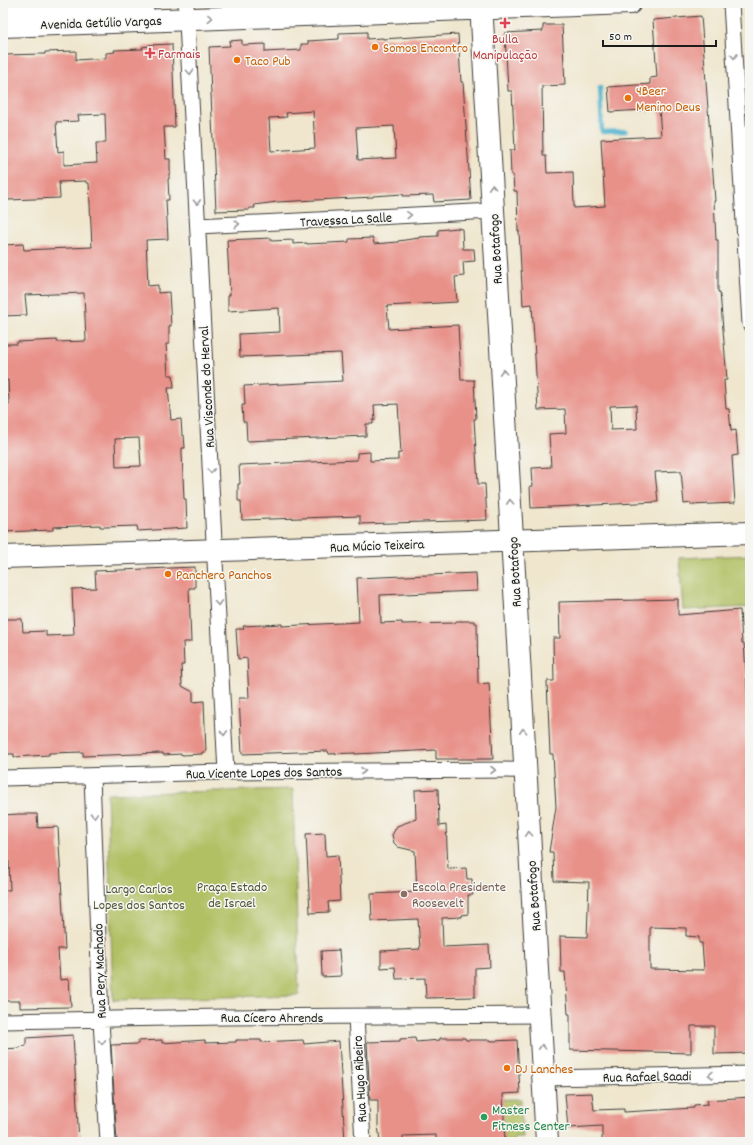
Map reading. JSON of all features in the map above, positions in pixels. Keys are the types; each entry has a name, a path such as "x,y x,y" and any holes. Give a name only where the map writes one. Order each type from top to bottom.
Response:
{"street":[{"name":"Avenida Getúlio Vargas","path":"3,8 144,3"},
{"name":"Avenida Getúlio Vargas","path":"3,26 180,11 630,3"},
{"path":"731,3 750,324"},
{"name":"Rua Botafogo","path":"481,6 547,1142"},
{"name":"Rua Visconde do Herval","path":"180,11 198,226 226,772"},
{"name":"Travessa La Salle","path":"198,226 493,211"},
{"name":"Rua Múcio Teixeira","path":"3,557 750,533"},
{"name":"Rua Vicente Lopes dos Santos","path":"3,778 226,772 525,770"},
{"name":"Rua Pery Machado","path":"92,776 101,1020 108,1142"},
{"name":"Rua Cícero Ahrends","path":"3,1021 223,1017 540,1015"},
{"name":"Rua Hugo Ribeiro","path":"356,1017 363,1142"},
{"name":"Rua Rafael Saadi","path":"544,1078 750,1074"}],"green space":[{"path":"750,555 750,607 683,610 679,558"},
{"name":"Praça Estado de Israel","path":"293,789 299,995 113,1000 107,794"},
{"name":"Master Fitness Center","path":"521,1099 521,1104 512,1105 513,1110 521,1110 523,1137 514,1137 514,1142 448,1142 445,1100"}],"building":[{"path":"701,16 715,201 716,240 718,240 718,292 720,292 727,380 724,380 726,409 729,409 731,431 736,430 738,455 732,456 735,503 684,504 681,471 655,472 658,502 531,508 530,486 533,486 532,468 551,467 549,434 566,433 565,409 538,410 532,304 523,305 517,191 514,191 513,175 511,175 510,150 515,150 512,91 508,91 505,33 543,31 543,25 562,25 565,85 542,86 543,156 546,156 547,173 573,172 574,208 605,206 601,139 661,136 659,109 610,112 608,87 650,84 650,78 657,77 653,20","holes":["636,405 637,429 611,430 610,406"]},
{"path":"367,32 367,39 458,34 461,82 463,82 471,200 434,202 433,195 403,196 403,194 277,202 254,205 255,208 249,208 249,210 216,211 209,47 230,46 229,41 242,40 242,45 265,44 265,52 301,50 301,44 308,44 308,41 339,39 339,33","holes":["313,111 315,148 271,151 269,118 287,117 286,113","394,126 396,158 358,160 356,128"]},
{"path":"172,44 175,127 164,127 166,159 170,159 170,173 168,179 169,200 166,200 168,239 146,240 148,286 158,285 158,293 169,292 171,326 169,326 169,344 166,344 168,375 173,375 174,388 168,388 171,420 181,419 182,435 184,435 185,448 182,448 182,453 187,528 138,531 137,526 100,527 100,525 53,527 53,530 3,532 3,404 9,404 8,380 5,381 3,344 57,340 57,342 86,341 84,293 25,295 27,315 3,316 3,245 23,244 24,250 92,247 89,183 86,183 86,181 59,182 60,198 8,200 7,185 3,185 3,155 6,154 5,124 3,124 3,55 45,54 45,52 76,51 76,60 106,58 106,53 115,52 114,50 143,49 142,47 149,45","holes":["105,114 106,143 96,143 97,163 64,165 64,151 58,152 56,122 79,121 78,115","139,438 141,466 116,467 115,439"]},
{"path":"457,228 462,229 463,249 474,249 475,261 463,262 464,276 455,277 457,302 387,306 389,329 458,325 461,380 474,380 476,419 474,419 478,484 485,484 487,520 360,524 360,516 242,520 241,501 238,501 238,484 240,484 239,465 357,460 357,453 370,452 370,461 398,460 398,453 401,453 398,404 374,405 375,420 373,420 373,424 366,424 366,436 247,441 246,422 243,422 242,405 245,405 244,386 343,381 341,353 240,357 239,334 280,332 279,308 228,311 228,295 230,295 227,240 271,238 271,241 293,240 293,244 307,244 349,242 349,239 373,238 374,244 398,242 419,237 438,236 438,230"},
{"path":"195,567 195,588 189,588 191,642 183,642 184,665 181,665 182,686 193,692 193,702 204,701 206,752 202,752 202,754 182,755 163,755 163,753 83,756 83,752 49,753 49,755 14,757 14,754 3,754 3,619 22,619 23,632 46,631 46,636 74,635 72,589 96,588 95,571"},
{"path":"476,573 477,591 380,595 381,623 456,623 456,621 474,621 474,623 477,623 478,684 489,683 493,759 436,759 436,750 355,754 329,754 328,751 242,754 239,698 249,698 247,658 238,659 236,629 244,629 243,626 282,624 282,626 359,622 357,578"},
{"path":"678,599 678,615 740,610 750,715 750,1053 714,1054 714,1026 691,1026 691,1053 570,1050 570,1014 568,1014 565,972 561,972 560,936 587,937 589,882 554,881 553,852 549,852 556,807 553,754 550,754 547,681 554,681 553,638 560,638 559,602","holes":["650,927 686,928 686,936 699,937 699,943 702,943 704,970 650,969"]},
{"path":"438,789 439,826 446,825 448,869 466,868 467,879 472,879 473,895 468,895 468,914 461,915 461,917 442,918 443,947 489,945 490,967 475,968 475,997 426,998 425,978 396,979 395,967 381,968 381,951 420,949 418,919 372,921 371,894 417,892 415,851 398,847 394,843 392,835 397,826 416,819 415,790"},
{"path":"37,814 38,828 58,827 65,949 58,949 60,980 69,979 71,1007 20,1008 20,1001 3,1001 3,890 10,890 9,861 3,861 3,815"},
{"path":"325,833 326,856 338,855 340,901 328,902 329,912 310,913 306,834"},
{"path":"339,950 341,976 322,977 321,951"},
{"path":"73,1035 79,1142 3,1142 3,1049 20,1048 26,1046 26,1038"},
{"path":"415,1038 416,1042 440,1040 440,1038 465,1038 466,1040 491,1041 517,1040 520,1093 503,1094 505,1142 436,1142 436,1135 403,1136 403,1142 380,1142 378,1100 370,1100 367,1042 400,1041 400,1039"},
{"path":"162,1040 162,1043 205,1040 205,1043 236,1042 236,1040 261,1040 261,1042 303,1040 304,1044 339,1041 345,1142 117,1142 111,1045 138,1044 138,1041"},
{"path":"592,1093 594,1110 624,1109 624,1112 694,1108 694,1105 708,1104 707,1100 750,1097 750,1142 602,1142 602,1126 568,1128 565,1094"}],"waterway":[{"path":"600,87 602,132 626,131"}],"place":[{"name":"Bulla Manipulação","path":"505,23"},
{"name":"Somos Encontro","path":"375,47"},
{"name":"Farmais","path":"150,53"},
{"name":"Taco Pub","path":"237,60"},
{"name":"4Beer Menino Deus","path":"628,98"},
{"name":"Panchero Panchos","path":"168,574"},
{"name":"Escola Presidente Roosevelt","path":"404,894"},
{"name":"DJ Lanches","path":"507,1068"},
{"name":"Master Fitness Center","path":"484,1117"}],"park label":[{"name":"Largo Carlos Lopes dos Santos","path":"139,896"}]}
